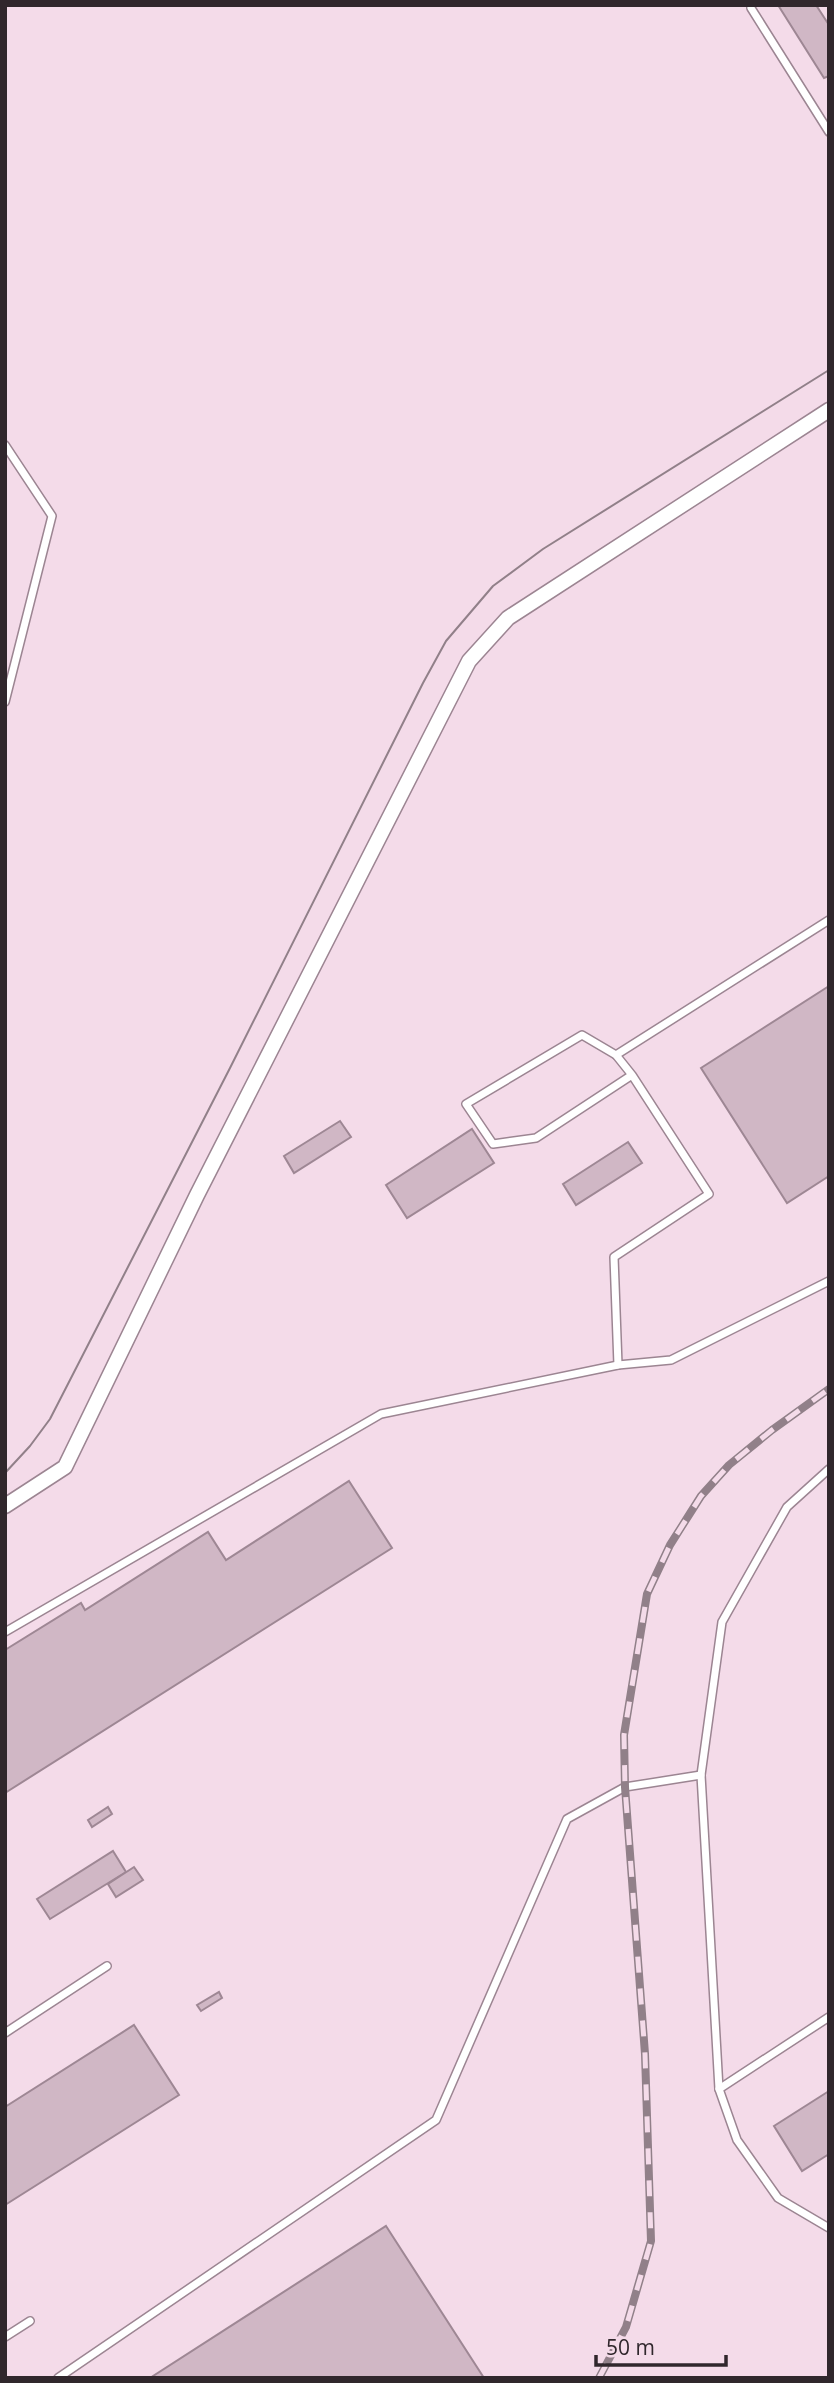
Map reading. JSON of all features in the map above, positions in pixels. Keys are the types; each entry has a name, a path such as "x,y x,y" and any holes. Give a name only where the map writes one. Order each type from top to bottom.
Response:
{"street":[{"path":"5,1506 65,1467 203,1183 469,662 508,618 829,410"}],"lane":[{"path":"751,8 829,132"},
{"path":"5,445 52,516 5,702"},
{"path":"616,1055 829,920"},
{"path":"618,1365 614,1257 709,1194 632,1075 616,1055 582,1035 466,1104 493,1144 536,1138 632,1075"},
{"path":"5,1632 381,1414 618,1365 671,1360 829,1280"},
{"path":"829,1469 787,1507 722,1622 701,1775 719,2089 737,2140 778,2199 829,2228"},
{"path":"58,2378 436,2120 567,1819 625,1787 701,1775"},
{"path":"5,2033 107,1966"},
{"path":"719,2089 829,2018"},
{"path":"5,2337 30,2321"}],"building":[{"path":"778,5 816,5 829,25 829,76 824,78"},
{"path":"829,986 829,1176 787,1203 701,1068"},
{"path":"340,1121 351,1137 294,1173 284,1156"},
{"path":"472,1129 494,1163 407,1218 386,1185"},
{"path":"628,1142 642,1163 576,1205 563,1184"},
{"path":"349,1481 392,1548 5,1793 5,1650 81,1603 85,1610 208,1532 226,1560"},
{"path":"108,1807 112,1814 92,1827 88,1820"},
{"path":"113,1851 126,1872 50,1919 37,1899"},
{"path":"134,1867 143,1880 116,1897 108,1884"},
{"path":"219,1992 222,1998 201,2011 197,2005"},
{"path":"134,2025 179,2095 5,2205 5,2107"},
{"path":"829,2091 829,2154 802,2171 774,2126"},
{"path":"386,2226 484,2378 150,2378"}],"tram line":[{"path":"5,1473 50,1419 446,641 493,586 543,549 829,370"}],"railway":[{"path":"599,2378 626,2327 651,2241 645,2054 625,1787 624,1735 647,1594 670,1545 701,1496 729,1465 829,1389"}]}
